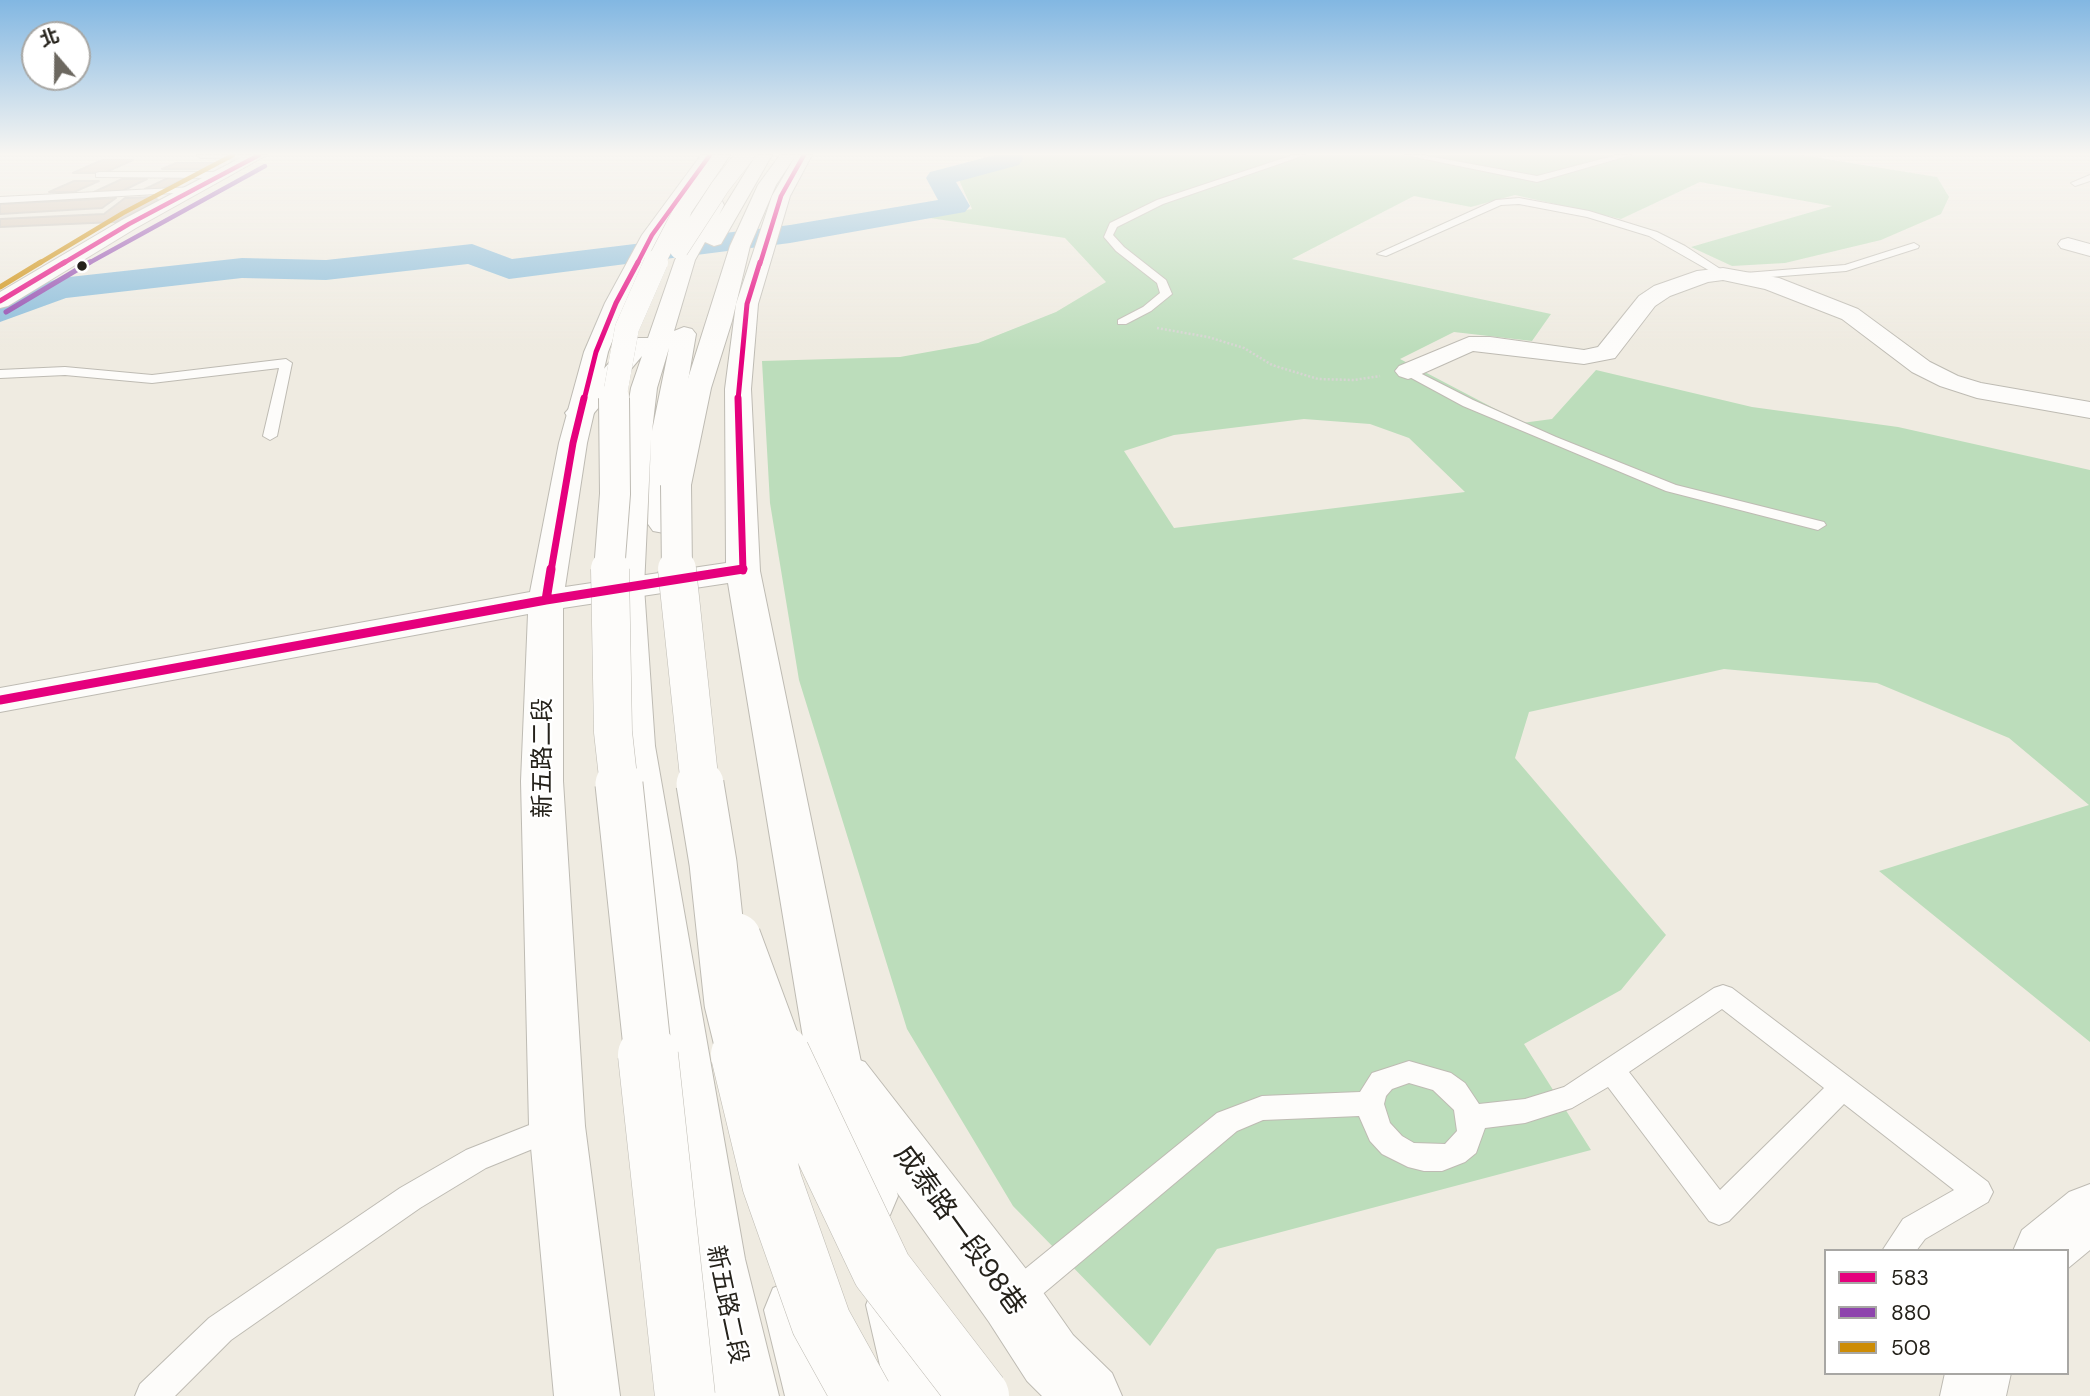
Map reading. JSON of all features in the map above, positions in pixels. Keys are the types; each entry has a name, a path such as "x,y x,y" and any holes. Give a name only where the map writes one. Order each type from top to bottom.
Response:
{"main road":[{"path":"1,300 138,220"},
{"name":"新五路二段","path":"587,1396 557,1126 542,781 546,600 579,413 596,352 616,303 663,220"},
{"path":"678,220 641,292 628,328 614,390 615,494 608,590 613,732 685,1396"},
{"path":"615,494 633,389 660,290 682,244 699,220"},
{"name":"新五路二段","path":"706,220 693,243 667,313 644,388 636,436 645,585 679,738 775,1239 818,1396"},
{"name":"新五路二段","path":"726,220 714,241 684,330 665,434 645,585 635,746 715,1259 746,1396"},
{"path":"732,220 721,241 704,298 678,433 677,579 685,655 701,793 713,863 728,1003 772,1182 821,1322 862,1396"},
{"path":"676,485 698,388 740,246 751,220"},
{"path":"773,220 747,304 738,388 744,571 834,1062 920,1396"},
{"path":"2068,244 2090,250"},
{"path":"1408,371 1469,344 1490,344 1584,357 1606,353 1647,301 1662,291 1705,276 1734,275 1781,286 1850,314 1921,367 1949,381 1977,390 2090,410"},
{"path":"579,413 667,313"},
{"path":"0,700 546,600 744,571"},
{"path":"713,863 776,1047 883,1270 979,1396"},
{"name":"成泰路一段98巷","path":"834,1062 1011,1300 1050,1358 1089,1396"},
{"path":"2045,1249 2090,1212"},
{"path":"1973,1396 1978,1375"}],"lane":[{"path":"1121,220 1113,225 1108,235 1120,249 1162,282 1166,293 1147,309 1122,322"},
{"path":"1382,254 1458,220"},
{"path":"1609,220 1653,234 1734,275 1817,272 1846,268 1914,246"},
{"path":"0,374 65,371 152,379 286,363 270,436"},
{"path":"1408,371 1468,403 1551,440 1671,488 1818,525"},
{"path":"1471,1117 1525,1111 1572,1096 1723,995 1978,1192 1914,1229 1899,1249"},
{"path":"1611,1070 1719,1211 1843,1087"},
{"path":"1409,1072 1441,1081 1455,1091 1471,1117 1471,1131 1466,1144 1455,1153 1442,1158 1424,1158 1408,1154 1392,1144 1380,1132 1370,1104 1374,1091 1382,1081 1409,1072"},
{"path":"1011,1300 1227,1122 1262,1108 1370,1104"},
{"path":"152,1396 220,1329 410,1198 476,1158 557,1126"}],"path":[{"path":"1122,322 1208,337 1244,348 1272,365 1318,379 1354,380 1408,371"}],"green space":[{"path":"944,220 1367,220 1292,259 1551,314 1532,341 1454,332 1400,359 1522,423 1552,419 1596,370 1752,407 1898,427 2090,470 2090,1042 1879,871 2089,805 2009,738 1877,683 1724,669 1529,712 1515,758 1666,935 1621,990 1524,1044 1591,1150 1217,1249 1150,1346 1013,1206 907,1029 799,680 770,503 762,361 900,357 978,343 1056,312 1106,282 1065,238","holes":["1304,419 1370,424 1409,438 1465,492 1174,528 1124,451 1174,435"]},
{"path":"1783,220 1927,220 1881,240 1785,263 1732,266 1691,247"}],"building":[{"path":"0,220 120,220 116,222 0,227"}],"waterway":[{"path":"0,311 60,288 242,268 326,270 472,254 509,269 790,234 872,220"}],"transit line":[{"name":"508","path":"0,287 111,220"},
{"name":"583","path":"0,301 136,220"},
{"name":"880","path":"6,312 163,220"},
{"name":"583","path":"546,600 573,443 596,352 616,303 663,220"},
{"name":"583","path":"0,700 546,600 743,571 738,389 747,304 773,220"}]}
